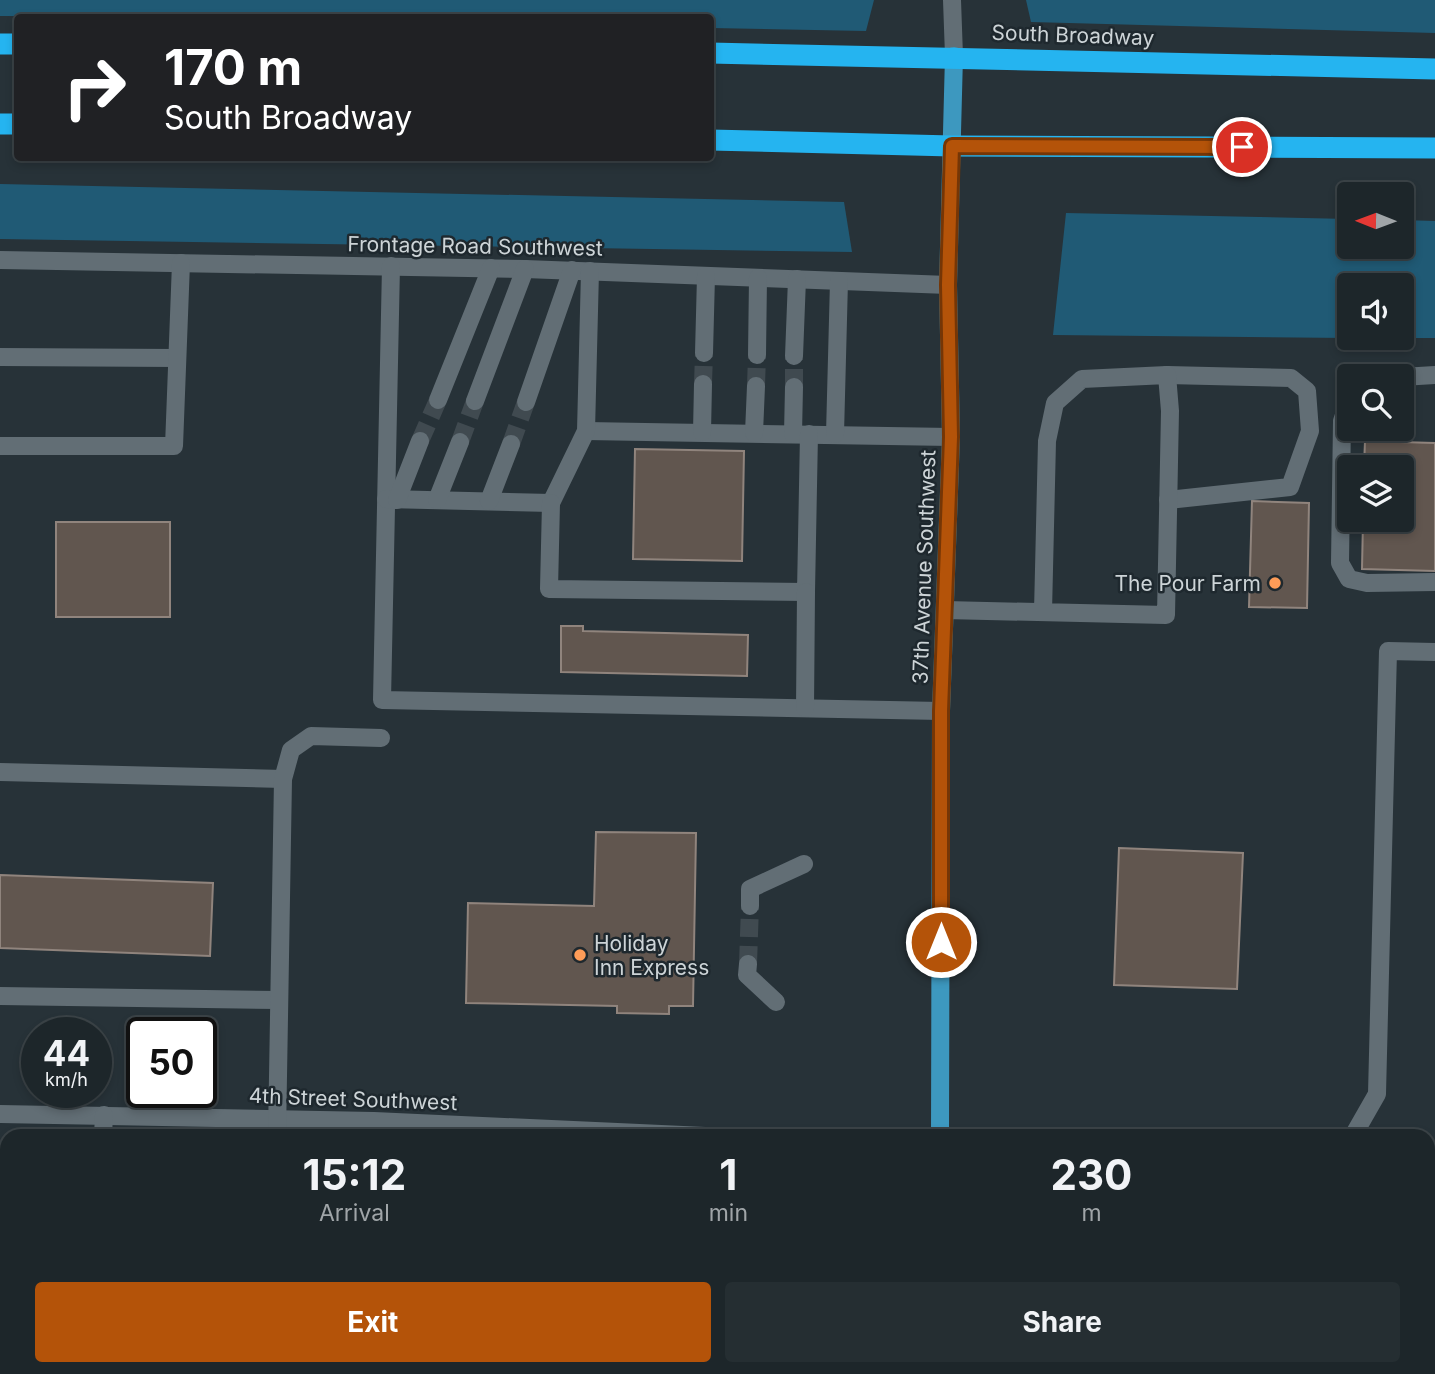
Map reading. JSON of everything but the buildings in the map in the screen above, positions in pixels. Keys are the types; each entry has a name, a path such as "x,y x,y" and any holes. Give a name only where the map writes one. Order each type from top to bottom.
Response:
{"highway":[{"name":"South Broadway","path":"714,53 954,56 1435,69"},
{"path":"714,140 952,146 1435,148"}],"main road":[{"name":"37th Avenue Southwest","path":"940,1129 941,711 951,437 948,285 954,56"}],"street":[{"name":"37th Avenue Southwest","path":"952,0 954,56"},
{"name":"Frontage Road Southwest","path":"0,260 491,268 948,285"},
{"path":"0,446 174,446 181,263"},
{"path":"391,266 392,500 382,701 941,711"},
{"path":"438,400 491,268"},
{"path":"475,401 525,269"},
{"path":"526,402 581,271"},
{"path":"581,271 586,431 551,503 549,589 806,592"},
{"path":"704,353 706,276"},
{"path":"757,355 758,278"},
{"path":"794,356 797,279"},
{"path":"835,434 839,281"},
{"path":"0,357 177,358"},
{"path":"1043,612 1047,441 1055,403 1082,379 1167,375 1291,378 1307,391 1310,431 1290,487 1168,500"},
{"path":"945,610 1166,615 1167,375"},
{"path":"1414,376 1435,375"},
{"path":"702,384 702,432"},
{"path":"754,433 756,386"},
{"path":"794,387 801,434 806,592 804,708"},
{"path":"586,431 951,437"},
{"path":"392,500 420,441"},
{"path":"1342,441 1340,563 1349,579 1367,583 1435,582"},
{"path":"437,500 460,442"},
{"path":"489,501 510,443"},
{"path":"392,500 551,503"},
{"path":"1357,1129 1377,1094 1388,651 1435,652"},
{"path":"277,1127 284,779 291,750 311,737 381,738"},
{"path":"0,772 284,779"},
{"path":"750,906 750,889 804,864"},
{"path":"748,964 747,975 776,1002"},
{"path":"0,996 279,1000"},
{"name":"4th Street Southwest","path":"0,1114 104,1115 277,1127 372,1129"},
{"path":"103,1129 104,1115"}],"shaded area":[{"path":"0,0 874,0 866,31 714,28 714,14 0,16"},
{"path":"1026,0 1435,0 1435,33 1031,22"},
{"path":"0,184 844,202 852,252 0,239"},
{"path":"1066,213 1337,219 1337,259 1414,259 1414,220 1435,221 1435,338 1414,338 1414,273 1337,273 1337,338 1053,335"}],"tunnel":[{"path":"703,384 704,353"},
{"path":"756,386 757,355"},
{"path":"794,356 794,387"},
{"path":"420,441 438,400"},
{"path":"460,442 475,401"},
{"path":"511,444 526,402"},
{"path":"748,964 750,906"}],"place":[{"name":"The Pour Farm","path":"1275,583"},
{"name":"Holiday Inn Express","path":"580,955"}],"route":[{"path":"941,942 941,711 951,437 948,285 952,146 1242,147"}]}
